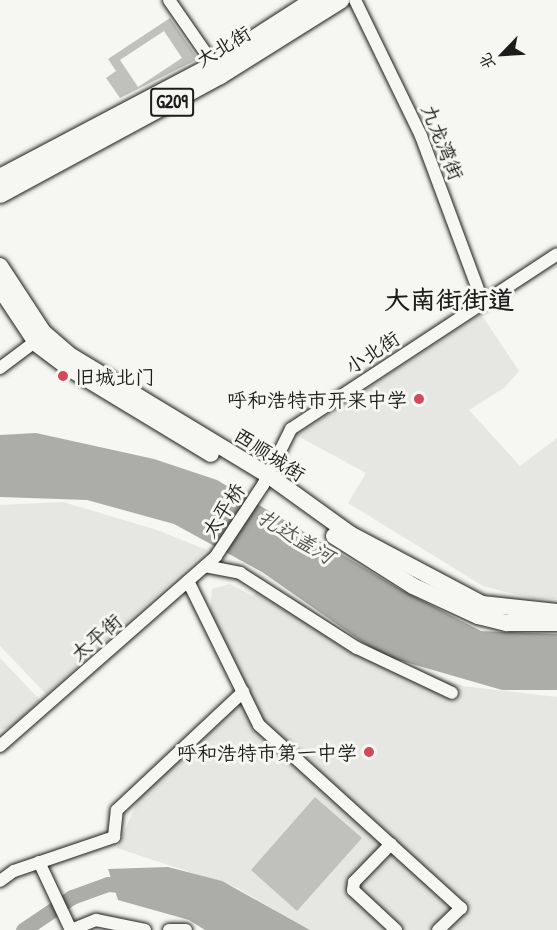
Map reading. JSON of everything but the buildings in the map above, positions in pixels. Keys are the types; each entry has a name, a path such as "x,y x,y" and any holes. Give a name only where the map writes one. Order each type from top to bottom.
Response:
{"highway":[{"name":"大北街","path":"0,178 214,65 315,0"},
{"name":"大北街","path":"0,194 220,75 339,0"}],"main road":[{"name":"西顺城街","path":"0,266 40,338"},
{"name":"西顺城街","path":"0,288 40,338 350,534 482,604 557,612"},
{"name":"西顺城街","path":"265,480 345,544 448,602 507,623 557,623"}],"street":[{"path":"169,0 214,65"},
{"name":"九龙湾街","path":"355,0 421,136 483,303"},
{"name":"小北街","path":"265,480 291,429 557,254"},
{"path":"0,368 40,338"},
{"name":"太平桥","path":"216,556 265,480"},
{"name":"太平街","path":"0,746 216,556"},
{"path":"205,566 240,573 357,648 452,693"},
{"path":"188,581 259,725 461,908 438,930"},
{"path":"0,880 39,862 114,837 117,810 243,692"},
{"path":"391,844 354,882 353,890 396,930"},
{"path":"39,862 71,930 96,920 145,930"},
{"path":"169,930 186,930"}],"shaded area":[{"path":"481,314 519,371 504,388 469,410 520,466 557,438 557,599 534,599 483,586 348,503 366,473 296,435"},
{"path":"63,502 157,530 207,550 46,694 0,646 0,505"},
{"name":"呼和浩特市第一中学","path":"262,581 377,655 463,686 557,697 557,930 310,930 235,887 117,848 144,786 240,700 210,614 212,589 230,584 253,596"},
{"path":"0,658 40,700 15,725 0,730"}],"water":[{"name":"扎达盖河","path":"36,433 154,459 217,480 398,588 481,631 557,634 557,690 502,690 381,655 262,572 174,524 87,500 0,497 0,435"},
{"path":"168,867 222,881 310,930 205,930 189,920 118,900 108,869"}],"waterway":[{"path":"23,930 72,897 108,884 133,886"}],"place":[{"name":"旧城北门","path":"63,376"},
{"name":"呼和浩特市开来中学","path":"419,399"},
{"name":"呼和浩特市第一中学","path":"369,752"}],"district":[{"name":"大南街街道","path":"449,300"}]}
